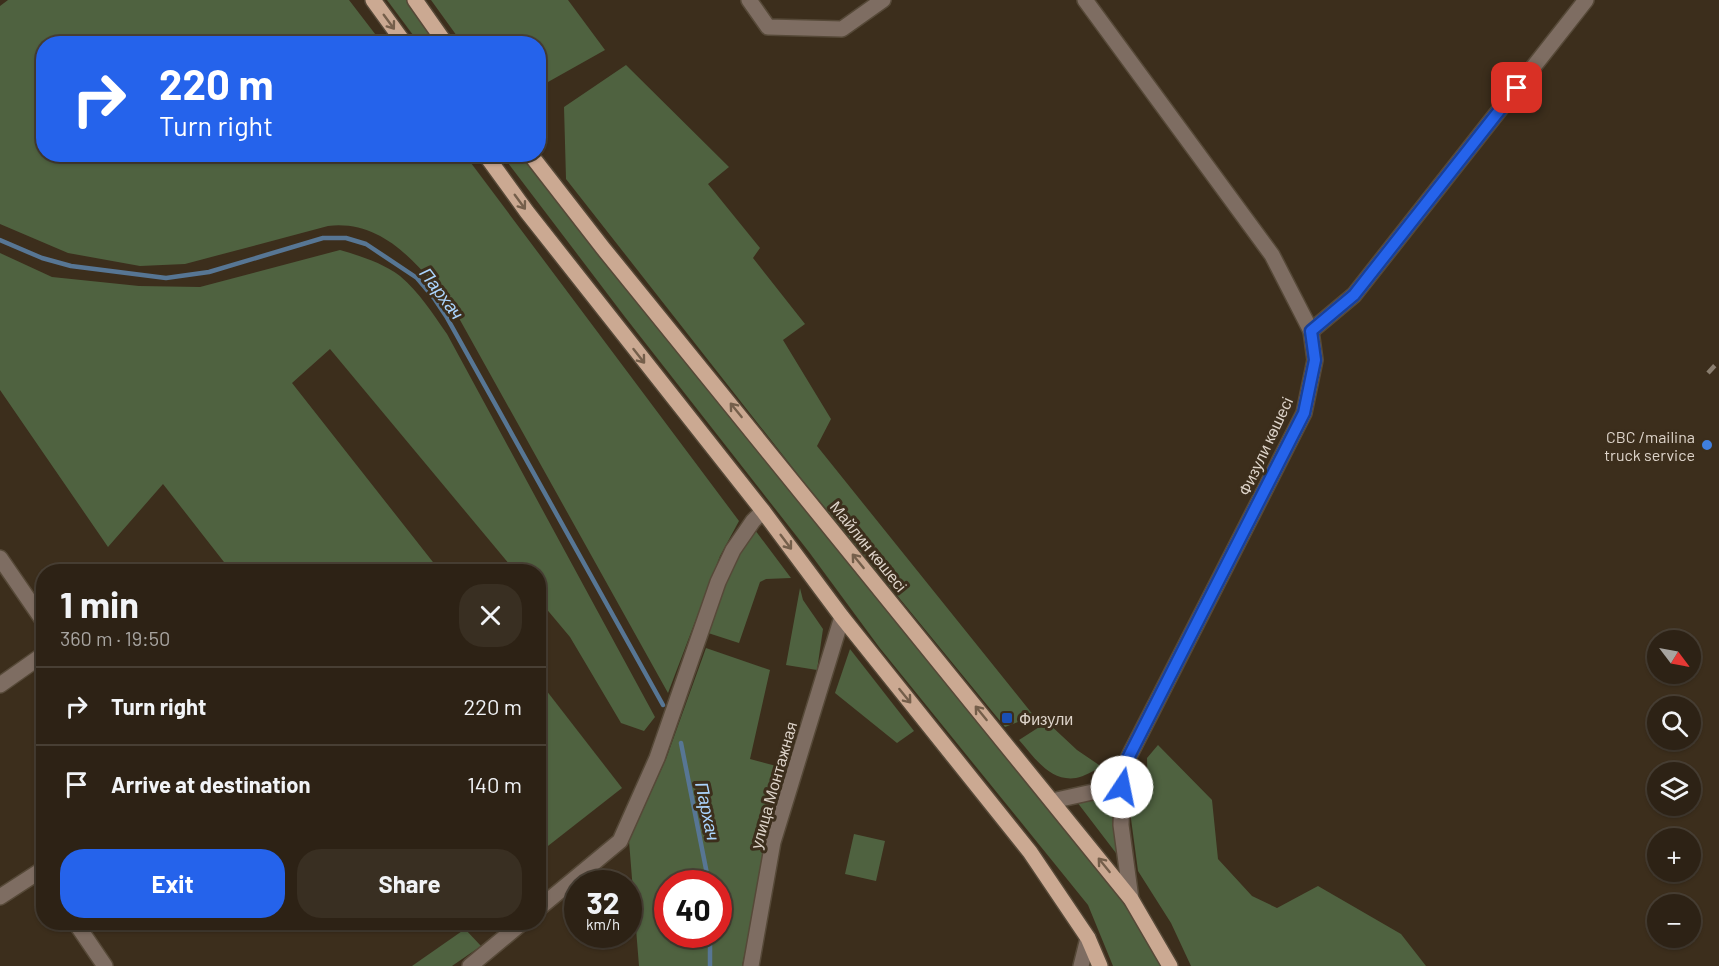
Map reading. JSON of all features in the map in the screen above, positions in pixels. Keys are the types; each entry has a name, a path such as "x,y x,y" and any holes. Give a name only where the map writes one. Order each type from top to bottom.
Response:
{"main road":[{"path":"373,0 399,36"},
{"path":"415,0 440,36"},
{"path":"491,162 534,221 763,511 842,617 1030,852 1088,938 1100,966"},
{"name":"Майлин көшесі","path":"536,162 610,257 1131,899 1170,966"}],"street":[{"path":"749,0 768,27 842,29 883,0"},
{"name":"Физули көшесі","path":"1085,0 1272,255 1311,331 1315,360 1304,413 1123,768"},
{"path":"1311,331 1354,295 1587,0"},
{"path":"546,902 620,841 657,758 718,582 734,550 753,521 763,511"},
{"path":"0,558 36,610"},
{"name":"улица Монтажная","path":"751,966 773,842 842,617"},
{"path":"0,685 36,660"},
{"path":"1052,801 1097,791 1123,768"},
{"path":"1123,768 1121,825 1131,899"},
{"path":"0,897 36,874"},
{"path":"80,930 105,966"},
{"path":"470,966 513,930"},
{"path":"1081,966 1088,938"}],"green space":[{"path":"8,0 349,0 377,36 36,36 36,162 470,162 739,521 720,556 668,693 455,311 416,264 385,239 349,226 328,226 185,264 140,266 68,253 0,224 0,6"},
{"path":"387,0 406,0 433,36 414,36"},
{"path":"431,0 568,0 605,50 548,82 546,81 546,36 457,36"},
{"path":"626,65 729,167 708,184 760,248 753,258 805,324 783,340 831,419 817,446 1034,716 1005,727 800,477 566,179 564,107"},
{"path":"507,162 527,162 1127,902 1161,966 1113,966 1088,905 879,647 809,552"},
{"path":"340,250 379,264 407,282 447,334 655,717 644,731 621,723 570,637 546,608 546,564 509,564 330,349 292,383 434,564 226,564 163,484 108,547 0,390 0,253 52,277 139,286 200,287"},
{"path":"755,530 791,578 766,579 760,582 739,643 705,632 732,566"},
{"path":"800,588 803,600 823,629 817,670 786,665"},
{"path":"706,648 770,670 750,759 784,768 742,966 639,966 638,948 642,948 642,870 631,870 629,841 666,759"},
{"path":"850,649 914,731 897,743 835,693"},
{"path":"546,690 622,788 546,848"},
{"path":"1047,722 1077,750 1102,767 1079,777 1067,778 1058,776 1043,767 1019,740"},
{"path":"1158,745 1212,800 1218,859 1252,896 1277,908 1318,886 1401,934 1426,966 1191,966 1171,923 1138,871 1129,804 1148,797 1147,758"},
{"path":"1117,788 1119,857 1077,802 1098,799"},
{"path":"854,834 885,841 876,881 845,874"},
{"path":"464,930 481,946 452,966 412,966"}],"waterway":[{"name":"Пархач","path":"0,240 42,258 71,266 166,278 209,272 323,238 346,238 366,244 417,278 446,316 663,705"},
{"name":"Пархач","path":"681,743 706,870"},
{"name":"Пархач","path":"710,948 710,966"}],"railway":[{"path":"1708,373 1719,361"}],"place":[{"name":"CBC /mailina truck service","path":"1707,445"},
{"name":"Физули","path":"1007,718"}],"route":[{"path":"1122,787 1123,768 1304,413 1315,360 1311,331 1354,295 1517,88"}]}
